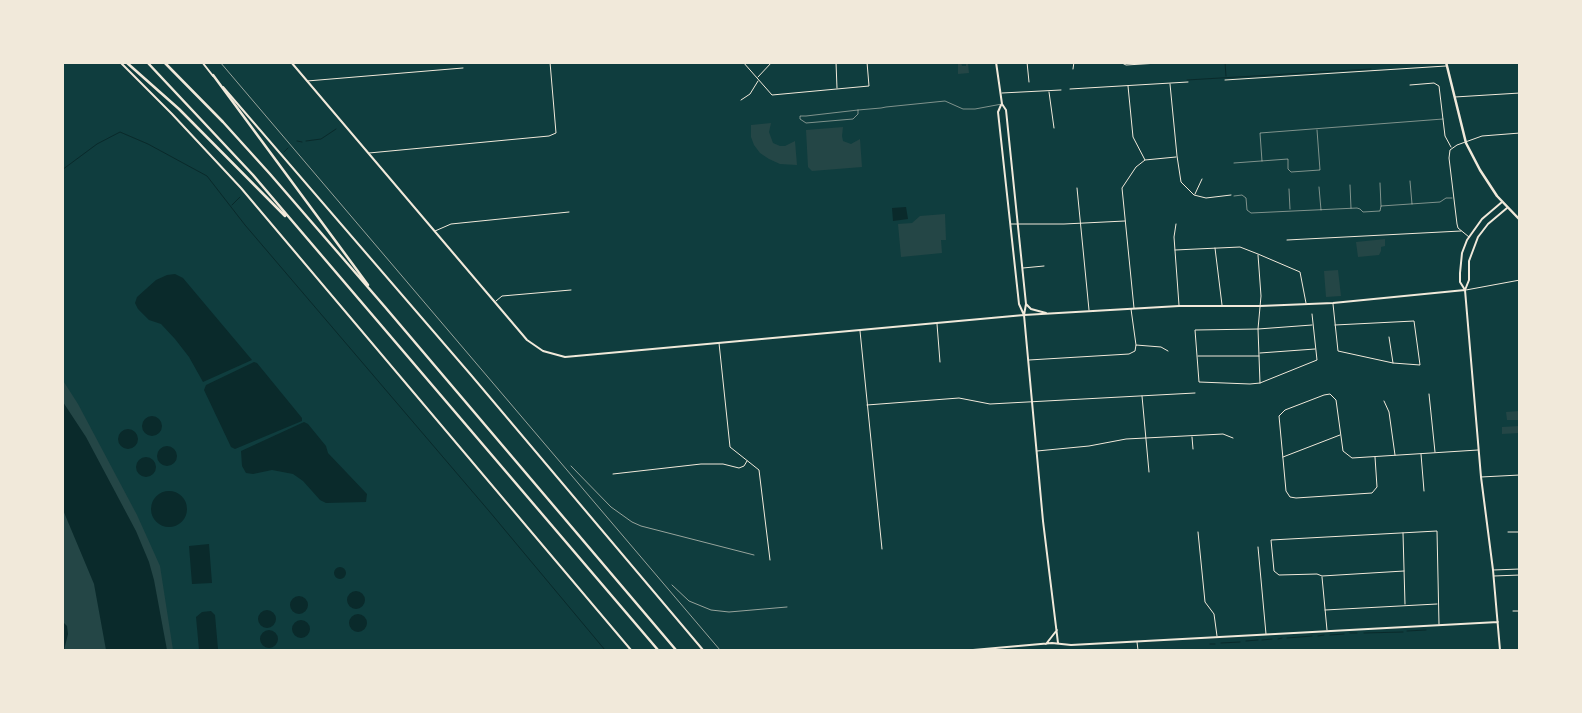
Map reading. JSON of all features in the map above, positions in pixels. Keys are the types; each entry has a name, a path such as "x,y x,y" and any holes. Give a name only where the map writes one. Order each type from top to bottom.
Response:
{"main road":[{"path":"126,62 179,109 299,229"},
{"path":"147,62 209,127 299,229 658,650"},
{"path":"164,62 230,129 376,296 676,650"},
{"path":"1446,64 1466,143 1480,170 1502,202 1520,220"},
{"path":"213,76 376,296"}],"street":[{"path":"120,62 241,188 631,650"},
{"path":"202,62 471,374 703,650"},
{"path":"291,62 524,336 537,348 565,357 1048,313 1179,306 1260,306 1333,303 1465,290 1520,280"},
{"path":"368,153 549,136 556,133 550,62"},
{"path":"743,62 772,95 869,86 867,62"},
{"path":"757,77 772,62"},
{"path":"836,62 837,89"},
{"path":"996,62 1002,104 1006,110 1026,304 1024,315 1043,521 1058,643"},
{"path":"1026,62 1029,82"},
{"path":"1073,69 1074,62"},
{"path":"1120,62 1126,65 1175,62"},
{"path":"1225,80 1446,64"},
{"path":"306,81 463,68"},
{"path":"742,100 750,94 758,81"},
{"path":"1070,89 1188,82"},
{"path":"1170,84 1181,182 1194,195 1206,198 1231,195"},
{"path":"1410,85 1438,84 1446,140 1452,148"},
{"path":"1128,86 1133,137 1145,160"},
{"path":"1001,93 1061,90"},
{"path":"1049,92 1054,128"},
{"path":"1454,97 1520,92"},
{"path":"1002,104 998,112 1019,304 1024,315"},
{"path":"1469,237 1461,231 1457,224 1449,153 1452,148 1490,134 1520,133"},
{"path":"1029,360 1129,354 1135,350 1134,296 1122,188 1136,167 1145,160 1177,156"},
{"path":"1194,195 1202,179"},
{"path":"1077,188 1090,311"},
{"path":"1465,290 1460,282 1462,252 1469,237 1482,220 1502,202"},
{"path":"1500,650 1493,570 1481,477 1465,290 1469,280 1469,261 1478,237 1488,224 1507,208"},
{"path":"434,231 451,224 569,212"},
{"path":"1011,224 1081,224 1125,221"},
{"path":"1176,224 1174,235 1179,306"},
{"path":"1288,240 1461,231"},
{"path":"1175,250 1240,247 1258,254 1300,272 1306,304"},
{"path":"1215,248 1222,306"},
{"path":"1258,254 1261,296 1258,329 1260,383"},
{"path":"1022,268 1044,266"},
{"path":"494,302 502,296 571,290"},
{"path":"1333,303 1335,325 1338,351 1393,363 1420,365 1414,321 1335,325"},
{"path":"1026,304 1031,308 1048,313"},
{"path":"1312,314 1317,360 1260,383 1200,382 1195,330 1258,329 1312,325"},
{"path":"937,323 940,362"},
{"path":"860,330 882,549"},
{"path":"1389,337 1393,363"},
{"path":"719,343 730,447 759,470 770,560"},
{"path":"1136,345 1161,347 1168,351"},
{"path":"1259,353 1315,349"},
{"path":"1197,356 1259,356"},
{"path":"1332,395 1333,391"},
{"path":"867,405 959,398 990,404 1195,393"},
{"path":"1430,394 1435,453"},
{"path":"1286,499 1278,421 1280,414 1324,395 1332,395"},
{"path":"1332,395 1336,400 1343,452 1352,458 1479,450"},
{"path":"1142,396 1149,472"},
{"path":"1384,402 1389,412 1396,455"},
{"path":"1037,451 1089,446 1113,440 1223,434 1233,438"},
{"path":"1282,457 1340,435"},
{"path":"1192,436 1193,449"},
{"path":"1421,454 1424,490"},
{"path":"1287,495 1296,498 1375,492 1377,487 1375,457"},
{"path":"613,474 701,464 723,464 739,468 744,466 747,460"},
{"path":"1481,477 1520,474"},
{"path":"1404,571 1322,576 1317,574 1281,575 1276,573 1274,568 1271,540 1436,531 1439,625"},
{"path":"1198,532 1206,602 1214,614 1217,637"},
{"path":"1508,532 1520,532"},
{"path":"1403,533 1405,605"},
{"path":"1258,547 1266,634"},
{"path":"1493,570 1520,569"},
{"path":"1493,576 1520,575"},
{"path":"1322,576 1327,630"},
{"path":"1325,610 1438,604"},
{"path":"1513,612 1520,611"},
{"path":"973,650 1058,643 1071,645 1498,622"},
{"path":"1046,644 1057,630"},
{"path":"1137,641 1138,650"}],"lane":[{"path":"858,110 858,114 854,119 806,123 803,122 800,116 858,110 945,101 963,109 975,109 1002,104"},
{"path":"1262,161 1260,133 1443,120"},
{"path":"1234,163 1288,159 1288,169 1291,172 1320,170 1317,129"},
{"path":"1410,181 1412,204"},
{"path":"1234,196 1242,195 1246,198 1247,210 1250,213 1351,208 1360,208 1363,212 1380,211 1380,183"},
{"path":"1350,185 1351,208"},
{"path":"1319,187 1321,210"},
{"path":"1289,188 1290,211"},
{"path":"1381,206 1440,202 1446,198 1453,198"}],"shaded area":[{"path":"961,63 962,66 966,66 966,63 968,63 969,73 958,74 958,64"},
{"path":"771,123 769,132 773,143 785,146 795,141 797,165 780,164 769,159 760,153 754,145 751,137 751,125"},
{"path":"843,127 843,141 851,144 860,139 862,167 812,171 808,167 806,130"},
{"path":"906,207 908,219 893,221 892,208"},
{"path":"945,214 946,240 941,240 942,253 901,257 898,224 912,223 920,216"},
{"path":"1385,239 1385,246 1381,247 1379,255 1358,257 1356,242"},
{"path":"1338,270 1341,296 1326,297 1324,271"},
{"path":"175,274 183,278 252,360 203,382 189,357 175,339 161,324 149,320 135,303 137,297 156,280"},
{"path":"254,362 257,363 302,418 302,421 235,449 231,447 204,390 206,385"},
{"path":"62,379 78,404 137,515 160,566 173,650 63,650"},
{"path":"63,402 86,437 136,531 149,562 167,650 106,650 94,584 63,510"},
{"path":"1519,411 1519,420 1507,420 1506,412"},
{"path":"152,416 159,419 162,426 159,433 152,436 145,433 142,426 145,419"},
{"path":"304,422 308,424 326,446 328,453 367,494 366,502 326,503 320,500 303,481 293,474 272,470 253,474 246,473 242,466 241,451"},
{"path":"1519,426 1519,433 1502,434 1502,427"},
{"path":"128,429 135,432 138,439 135,446 128,449 121,446 118,439 121,432"},
{"path":"167,446 174,449 177,456 174,463 167,466 160,463 157,456 160,449"},
{"path":"146,457 153,460 156,467 153,474 146,477 139,474 136,467 139,460"},
{"path":"169,491 176,492 182,496 186,502 186,516 182,522 176,526 169,527 162,526 156,522 152,516 151,509 152,502 156,496 162,492"},
{"path":"209,544 212,583 192,584 189,546"},
{"path":"340,567 346,573 340,579 334,573"},
{"path":"356,591 362,594 365,600 362,606 356,609 350,606 347,600 350,594"},
{"path":"299,596 305,599 308,605 305,611 299,614 293,611 290,605 293,599"},
{"path":"267,610 273,613 276,619 273,625 267,628 261,625 258,619 261,613"},
{"path":"211,611 215,615 218,649 199,650 196,617 202,612"},
{"path":"358,614 364,617 367,623 364,629 358,632 352,629 349,623 352,617"},
{"path":"301,620 307,623 310,629 307,635 301,638 295,635 292,629 295,623"},
{"path":"63,622 67,626 68,634 64,650"},
{"path":"269,630 275,633 278,639 275,645 269,648 263,645 260,639 263,633"}],"waterway":[{"path":"1225,62 1226,76"},
{"path":"1187,80 1371,69"},
{"path":"306,141 321,139 336,129"},
{"path":"62,170 97,144 120,132 148,144 207,176 245,225 605,650"},
{"path":"297,141 302,142"},
{"path":"284,152 288,148"},
{"path":"232,205 240,197"},
{"path":"1407,631 1426,630"},
{"path":"1364,633 1403,632"},
{"path":"1350,633 1357,633"},
{"path":"1330,635 1344,634"},
{"path":"1318,636 1324,635"},
{"path":"1287,638 1312,636"},
{"path":"1278,639 1282,638"},
{"path":"1262,640 1272,639"},
{"path":"1246,641 1258,640"},
{"path":"1221,643 1240,642"},
{"path":"1210,644 1215,644"}],"railway":[{"path":"220,62 720,650"},
{"path":"571,466 611,507 632,522 641,526 754,555"},
{"path":"672,585 689,601 711,610 729,612 787,607"}]}
